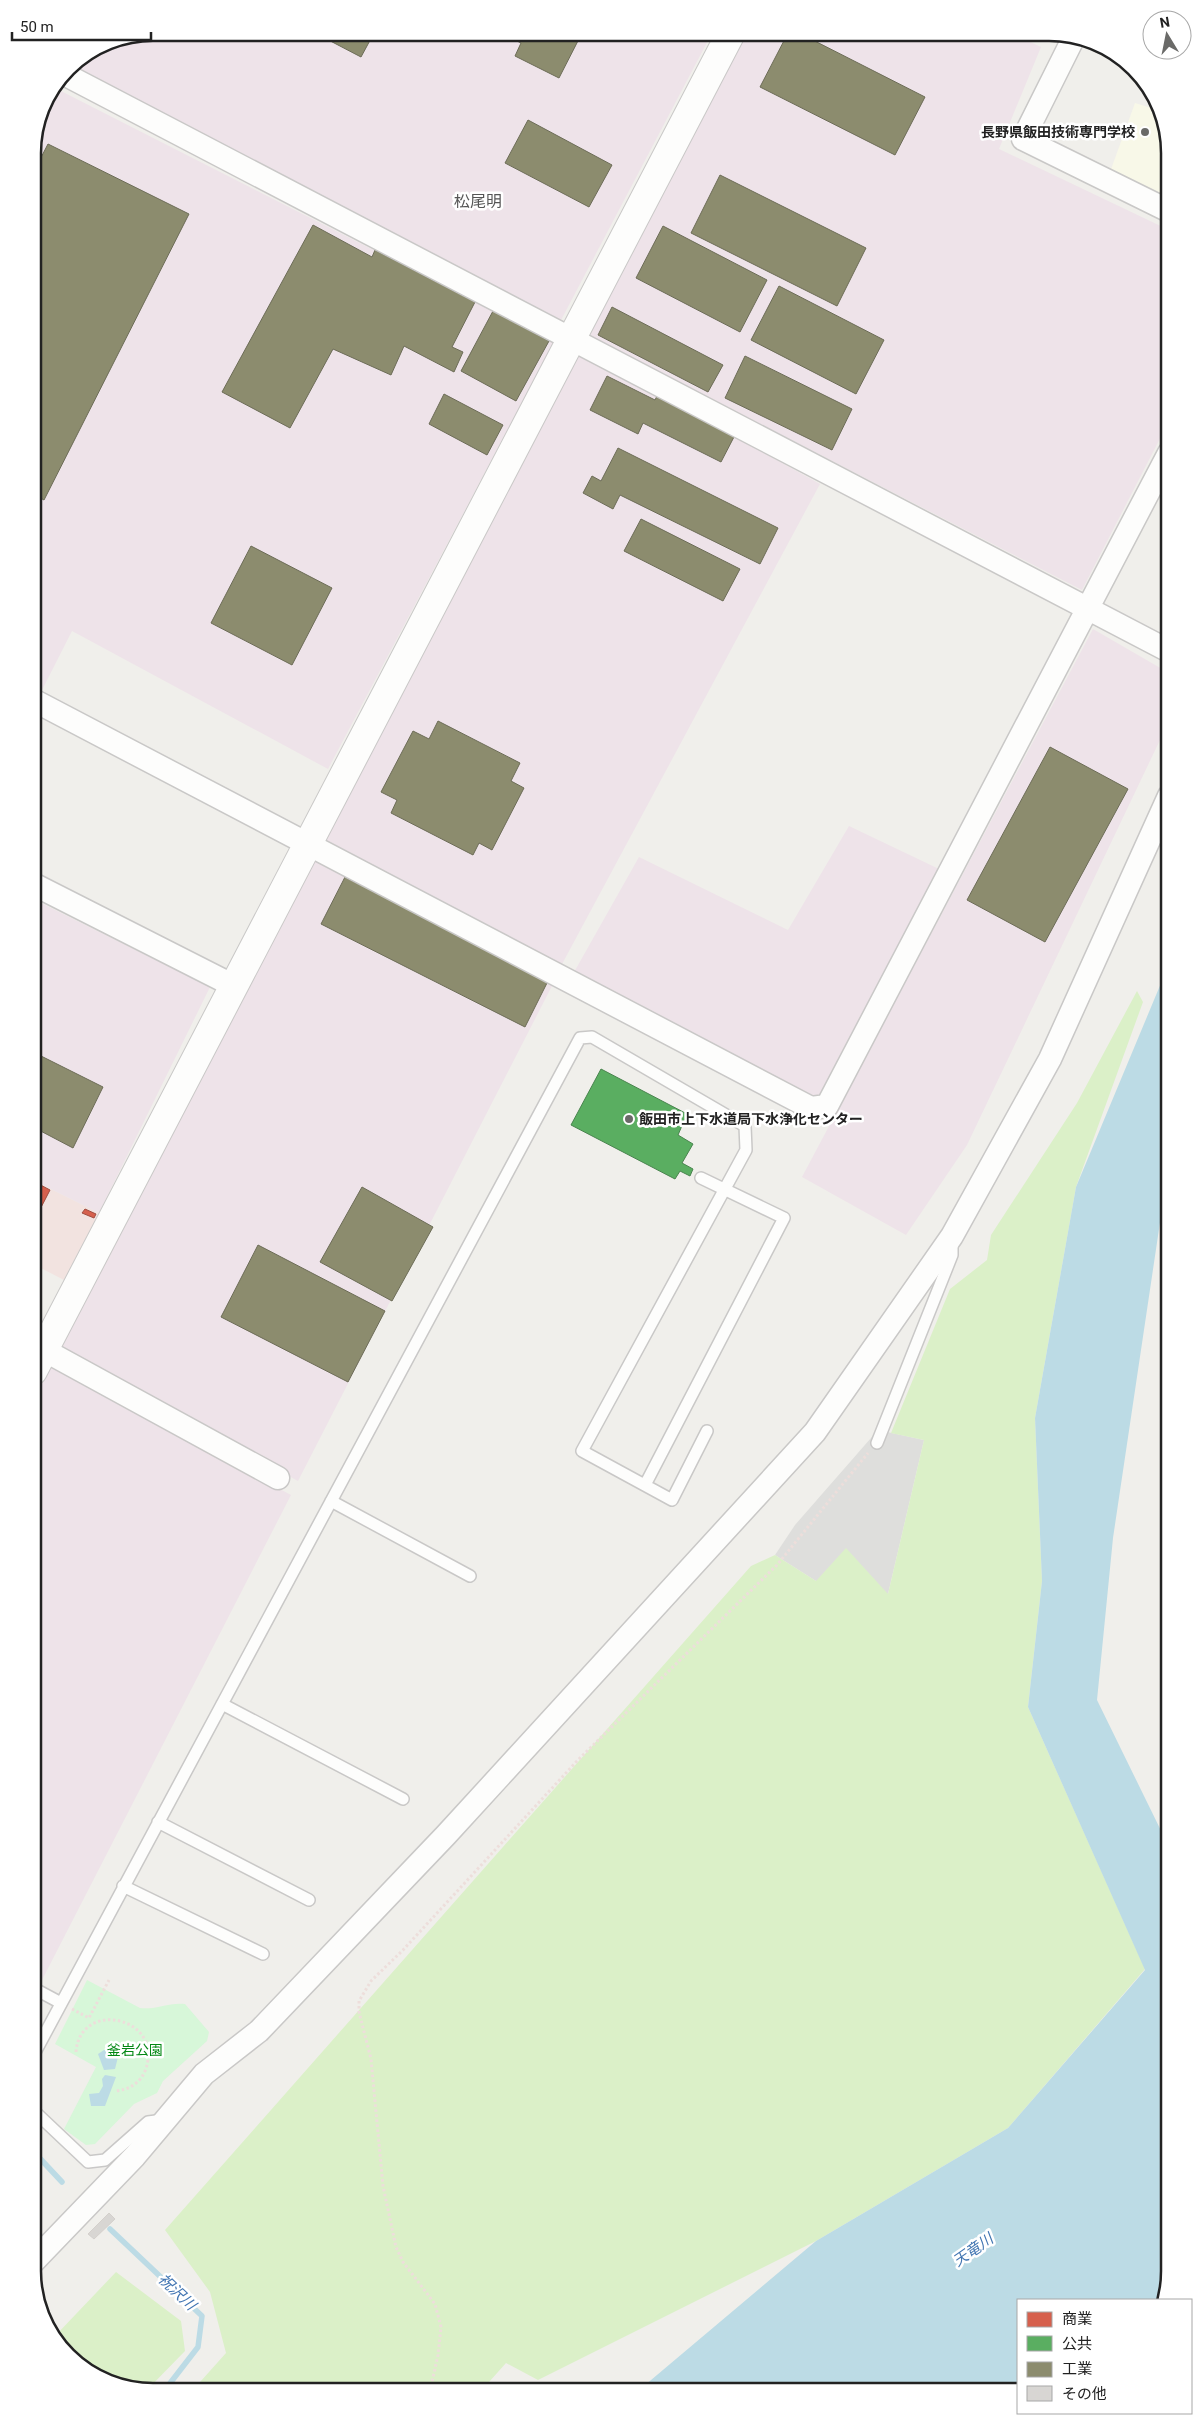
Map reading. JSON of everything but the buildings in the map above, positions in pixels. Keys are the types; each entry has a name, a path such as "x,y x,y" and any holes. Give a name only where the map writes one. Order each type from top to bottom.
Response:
{"street":[{"path":"41,1346 573,338 727,41"},
{"path":"1072,43 1023,139 1161,207"},
{"path":"71,77 1161,646"},
{"path":"41,704 305,845 811,1108 827,1106 1161,470"},
{"path":"41,2253 168,2119 204,2074 259,2031 446,1834 814,1432 952,1236 1050,1059 1161,816"},
{"path":"41,888 232,985"},
{"path":"41,1358 278,1478"}],"lane":[{"path":"41,2040 580,1038 592,1037 746,1126 746,1150 582,1451 672,1500 707,1431"},
{"path":"645,1485 784,1218 701,1178"},
{"path":"876,1443 952,1255 952,1236"},
{"path":"331,1501 470,1576"},
{"path":"222,1704 403,1799"},
{"path":"158,1822 310,1900"},
{"path":"124,1886 262,1954"},
{"path":"41,1993 61,2003"},
{"path":"41,2118 88,2162 105,2160 148,2122 168,2119"}],"path":[{"path":"432,2383 438,2355 441,2326 435,2304 403,2262 396,2247 383,2186 372,2059 359,2012 359,2001 371,1980 403,1950 577,1761 777,1565 876,1443"},
{"path":"89,2018 109,1980"},
{"path":"61,2003 96,2022"},
{"path":"76,2052 77,2043 82,2033 96,2022 104,2020 120,2020 145,2038 148,2051 147,2066 142,2078 125,2090 115,2091"}],"shaded area":[{"path":"146,41 708,41 560,322 78,70 97,56 110,50 131,43"},
{"path":"738,41 1029,41 1041,47 999,149 1161,226 1161,437 1082,590 584,333"},
{"path":"60,91 554,342 328,769 72,631 41,692 41,146 45,124"},
{"name":"長野県飯田技術専門学校","path":"1135,103 1151,108 1159,131 1161,146 1161,194 1110,172"},
{"path":"575,349 820,484 561,966 316,841"},
{"path":"1093,629 1161,668 1161,738 967,1145 906,1235 802,1177"},
{"path":"849,826 939,869 817,1100 573,974 639,857 788,930"},
{"path":"309,857 554,982 298,1481 54,1347"},
{"path":"41,903 210,987 99,1213 41,1184"},
{"path":"41,1184 99,1213 64,1280 41,1268"},
{"path":"47,1364 291,1495 41,1982 41,1376"},
{"path":"878,1430 924,1440 888,1594 816,1581 775,1555 795,1525"}],"green space":[{"path":"1137,991 1143,1002 1076,1187 1035,1418 1042,1581 1028,1707 1145,1969 1008,2128 816,2241 538,2380 506,2363 488,2383 199,2383 226,2353 210,2292 165,2230 751,1566 775,1555 816,1581 846,1548 888,1594 924,1440 891,1433 950,1289 987,1260 991,1235 1077,1103"},
{"name":"釜岩公園","path":"87,1980 140,2008 185,2004 209,2032 207,2041 163,2081 157,2093 134,2104 95,2144 86,2145 64,2129 96,2067 55,2044"},
{"path":"116,2272 181,2321 185,2351 154,2383 131,2381 110,2374 85,2360 59,2332"}],"water":[{"name":"天竜川","path":"1161,983 1161,1216 1113,1538 1097,1700 1161,1831 1161,2271 1157,2299 1017,2299 1017,2383 647,2383 816,2241 1008,2128 1145,1970 1028,1707 1042,1581 1035,1418 1076,1187"},
{"path":"113,2044 120,2049 115,2069 104,2070 98,2054"},
{"path":"105,2075 116,2077 105,2106 91,2106 89,2094 99,2093 103,2086 102,2079"}],"waterway":[{"name":"祝沢川","path":"41,2160 62,2182"},
{"name":"祝沢川","path":"110,2229 202,2316 198,2347 170,2383"}],"place":[{"name":"長野県飯田技術専門学校","path":"1145,132"},
{"name":"飯田市上下水道局下水浄化センター","path":"629,1119"}],"district":[{"name":"松尾明","path":"478,201"}]}
